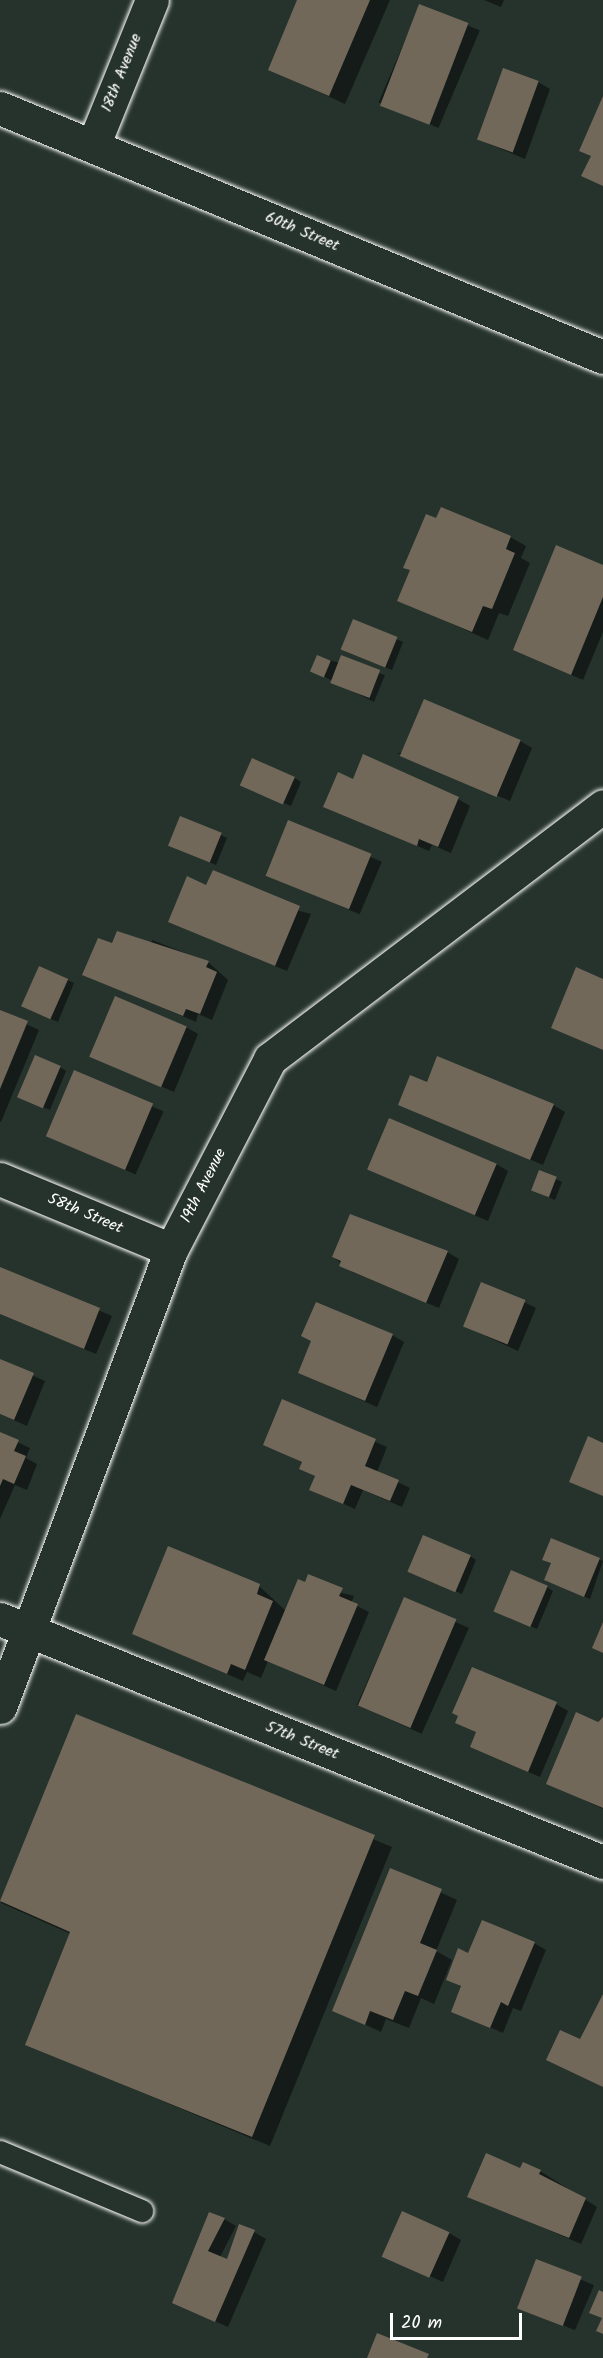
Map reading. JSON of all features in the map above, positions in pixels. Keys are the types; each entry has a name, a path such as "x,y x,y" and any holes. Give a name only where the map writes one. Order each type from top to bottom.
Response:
{"street":[{"name":"18th Avenue","path":"93,146 152,0"},
{"name":"60th Street","path":"0,108 603,357"},
{"name":"19th Avenue","path":"0,1707 31,1632 171,1250 270,1059 603,806"},
{"name":"58th Street","path":"0,1179 171,1250"},
{"name":"57th Street","path":"0,1619 603,1862"}],"lane":[{"path":"0,2152 142,2211"}],"building":[{"path":"297,0 370,0 329,96 268,70"},
{"path":"419,4 468,23 429,125 380,106"},
{"path":"503,68 539,81 513,152 477,139"},
{"path":"603,96 603,186 581,176 591,156 579,151"},
{"path":"441,507 511,536 506,549 515,553 492,609 483,606 472,632 397,601 410,570 403,568 426,514 436,518"},
{"path":"556,545 603,565 603,597 571,675 513,650"},
{"path":"353,619 398,637 385,668 341,650"},
{"path":"317,655 331,661 324,677 310,672"},
{"path":"341,655 380,670 369,698 330,683"},
{"path":"424,699 521,740 496,797 400,756"},
{"path":"363,754 459,797 438,847 419,839 417,846 323,807 338,772 353,779"},
{"path":"252,758 295,777 283,805 240,785"},
{"path":"180,816 222,833 210,863 168,846"},
{"path":"288,820 371,854 349,909 266,876"},
{"path":"213,870 300,906 275,966 168,922 187,876 206,885"},
{"path":"117,931 209,961 206,967 217,972 200,1014 186,1009 183,1016 82,975 98,938 112,943"},
{"path":"39,966 68,979 50,1019 21,1006"},
{"path":"576,967 603,979 603,1050 551,1028"},
{"path":"115,996 187,1026 161,1087 89,1057"},
{"path":"0,1010 28,1021 0,1089"},
{"path":"35,1055 61,1066 43,1108 17,1097"},
{"path":"437,1056 554,1104 530,1160 398,1105 410,1075 427,1082"},
{"path":"74,1070 153,1104 125,1170 46,1136"},
{"path":"389,1118 497,1164 475,1215 367,1170"},
{"path":"539,1170 557,1177 549,1197 531,1191"},
{"path":"350,1214 448,1251 426,1303 339,1266 341,1261 332,1257"},
{"path":"0,1267 100,1308 84,1349 0,1314"},
{"path":"481,1282 526,1300 508,1344 463,1327"},
{"path":"316,1302 393,1334 365,1401 298,1373 311,1341 301,1336"},
{"path":"0,1359 34,1373 14,1420 0,1414"},
{"path":"282,1399 376,1439 365,1466 399,1480 390,1501 351,1485 343,1504 309,1490 315,1476 299,1469 302,1462 263,1445"},
{"path":"0,1432 19,1440 14,1451 26,1456 14,1484 3,1479 0,1486"},
{"path":"588,1436 603,1443 603,1496 569,1482"},
{"path":"423,1535 471,1555 455,1592 407,1572"},
{"path":"551,1538 600,1558 584,1597 544,1580 551,1563 542,1560"},
{"path":"168,1546 260,1584 257,1594 273,1601 245,1670 231,1664 227,1674 132,1634"},
{"path":"511,1570 548,1586 530,1627 493,1611"},
{"path":"308,1574 343,1588 339,1596 358,1604 324,1685 264,1660 298,1579 305,1582"},
{"path":"404,1597 456,1619 410,1728 358,1706"},
{"path":"603,1622 603,1653 592,1648"},
{"path":"472,1667 557,1702 528,1772 470,1747 476,1732 455,1723 458,1716 452,1713"},
{"path":"576,1712 598,1722 603,1717 603,1808 546,1784"},
{"path":"76,1714 375,1835 252,2137 25,2045 70,1932 0,1901"},
{"path":"390,1868 442,1889 420,1943 437,1950 418,1996 405,1991 393,2020 370,2011 365,2025 332,2011"},
{"path":"482,1920 535,1942 508,2006 501,2002 490,2028 451,2012 461,1986 446,1980 458,1948 468,1953"},
{"path":"603,1994 603,2087 546,2060 560,2030 580,2039"},
{"path":"486,2153 520,2168 523,2162 541,2170 539,2174 586,2198 569,2238 467,2197"},
{"path":"402,2211 450,2232 429,2278 382,2257"},
{"path":"209,2212 225,2218 208,2251 227,2259 239,2224 255,2230 215,2322 172,2303"},
{"path":"536,2259 582,2277 563,2326 517,2308"},
{"path":"599,2290 603,2292 603,2334 596,2331 602,2318 589,2313"},
{"path":"377,2333 429,2354 427,2358 367,2358"}]}
